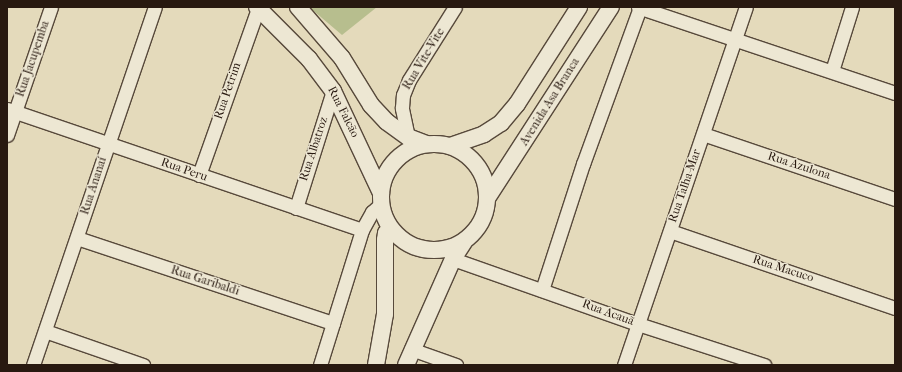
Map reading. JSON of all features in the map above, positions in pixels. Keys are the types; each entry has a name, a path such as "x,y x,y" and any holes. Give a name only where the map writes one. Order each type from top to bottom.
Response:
{"street":[{"name":"Rua Jacupemba","path":"7,135 11,110 51,7"},
{"name":"Rua Ananaí","path":"33,365 155,7"},
{"name":"Rua Falcão","path":"257,7 309,59 333,91 381,199"},
{"name":"Rua Petrim","path":"199,175 257,7"},
{"path":"298,7 342,58 371,105 387,122 408,137 426,144 450,146 466,154 478,166 486,181 488,197 486,214 453,259 406,365"},
{"name":"Rua Vite-Vite","path":"408,137 402,108 403,95 409,80 455,7"},
{"path":"450,146 484,134 501,123 518,104 579,7"},
{"name":"Avenida Asa Branca","path":"488,197 610,7"},
{"path":"542,290 583,164 639,7 737,38 895,93"},
{"name":"Rua Talha-Mar","path":"624,365 737,38 746,7"},
{"path":"832,71 852,7"},
{"name":"Rua Albatroz","path":"296,208 333,91"},
{"name":"Rua Peru","path":"11,110 362,230"},
{"name":"Rua Azulona","path":"703,134 895,199"},
{"path":"320,365 362,230 381,199 390,166 412,148 426,144"},
{"path":"381,199 390,229 402,240 417,248 428,250 450,248 465,241"},
{"path":"376,365 385,314 385,240 386,233 390,229"},
{"name":"Rua Macuco","path":"670,231 895,308"},
{"name":"Rua Garibaldi","path":"77,238 333,323"},
{"name":"Rua Acauã","path":"453,259 638,324 728,359 764,365"},
{"path":"45,331 143,365"},
{"path":"412,349 456,365"}],"green space":[{"path":"309,7 377,7 342,35"}]}
